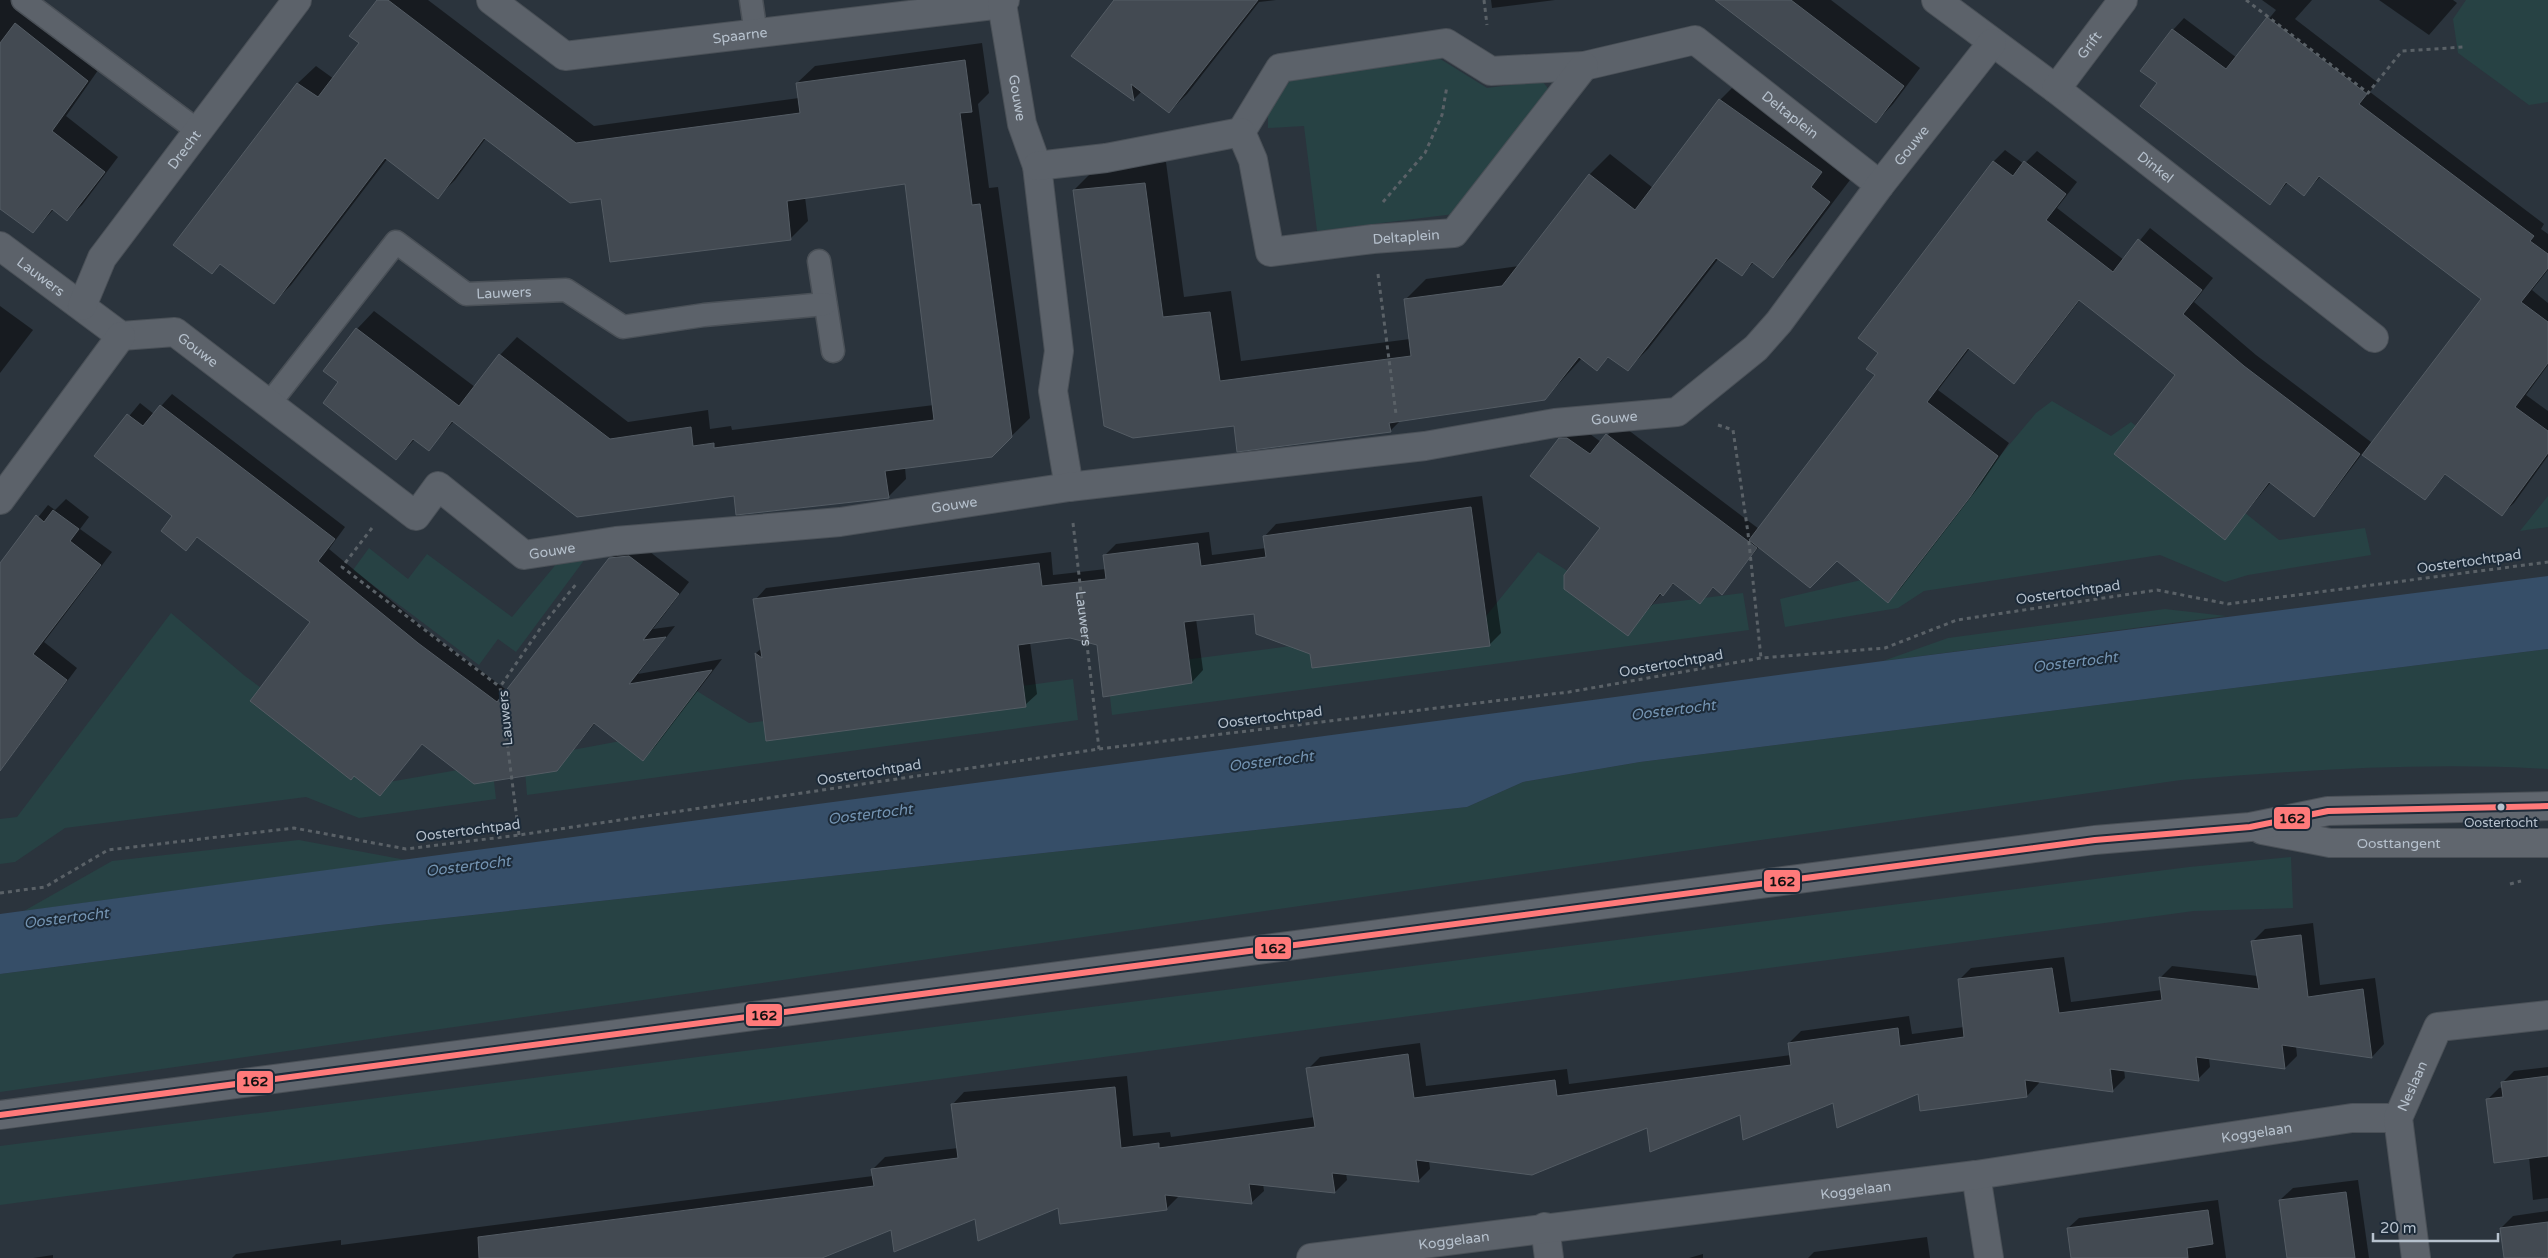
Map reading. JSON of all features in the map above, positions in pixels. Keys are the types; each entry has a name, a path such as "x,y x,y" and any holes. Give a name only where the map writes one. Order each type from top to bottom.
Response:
{"main road":[{"name":"Oosttangent","path":"0,1115 2075,843 2250,828 2328,812 2548,806"},
{"name":"Oosttangent","path":"2250,828 2330,843 2548,843"}],"street":[{"name":"Drecht","path":"82,306 102,258 297,0"},
{"name":"Spaarne","path":"491,0 566,56 1004,2"},
{"name":"Dinkel","path":"1936,0 2056,89 2374,338"},
{"name":"Grift","path":"2056,89 2123,0"},
{"name":"Gouwe","path":"1004,2 1022,124 1037,166 1059,351 1053,391 1068,487"},
{"name":"Deltaplein","path":"1584,66 1454,232 1373,239 1270,252 1254,160 1241,132 1280,68 1446,42 1491,72 1584,66 1695,40 1880,185"},
{"name":"Gouwe","path":"121,336 175,332 416,516 438,486 524,555 604,543 840,522 1068,487 1425,446 1545,425 1677,412 1756,348 1774,329 1880,185 1992,43"},
{"path":"1037,166 1106,158 1241,132"},
{"name":"Lauwers","path":"0,246 82,306"},
{"path":"0,500 121,336 82,306"},
{"name":"Neslaan","path":"2416,1258 2398,1118 2438,1027 2548,1015"},
{"name":"Koggelaan","path":"1311,1258 1545,1227 1976,1175 2352,1118 2398,1118"},
{"path":"1976,1175 1989,1258"},
{"path":"1545,1227 1549,1258"}],"lane":[{"path":"23,0 198,131"},
{"path":"751,0 756,34"},
{"name":"Lauwers","path":"268,404 396,242 466,294 566,290 623,327 704,315 824,304"},
{"path":"819,261 824,304 833,350"}],"path":[{"path":"2246,0 2368,93 2402,51 2464,46"},
{"path":"1677,412 1733,430 1748,533 1761,658"},
{"name":"Lauwers","path":"1068,487 1099,749"},
{"path":"394,499 342,567 500,687"},
{"name":"Lauwers","path":"519,835 500,687 542,626 586,572 604,543"},
{"name":"Oostertochtpad","path":"0,893 46,887 108,850 294,828 406,849 519,835 1099,749 1569,692 1761,658 1885,648 1957,620 2157,590 2228,604 2548,562"}],"green space":[{"path":"2466,0 2548,0 2548,102 2529,105 2458,53 2453,19"},
{"path":"1429,52 1487,88 1542,81 1551,92 1454,214 1317,231 1304,126 1268,128 1268,112 1294,75"},
{"path":"2052,401 2111,436 2131,422 2279,540 2365,528 2371,555 2248,575 2225,582 2160,555 1924,591 1898,608 1785,627 1780,599 1904,570 2036,413"},
{"path":"2548,496 2548,527 2520,531"},
{"path":"369,548 408,579 427,554 512,617 558,562 585,559 516,652 498,639 479,665 353,570"},
{"path":"1538,552 1625,608 1743,593 1749,630 1112,715 1107,670 1482,621"},
{"path":"2165,609 2226,616 1883,661 1948,638"},
{"path":"171,613 245,676 389,782 492,764 496,799 359,818 306,797 65,828 15,862 0,864 0,819 17,817"},
{"path":"2548,649 2548,769 2456,766 2364,768 2181,780 0,1092 0,974 380,925 1467,807 1523,782 1640,762"},
{"path":"1073,679 1078,720 527,795 524,759 642,737 679,680 749,723"},
{"path":"299,840 406,860 24,911 112,861"},
{"path":"2291,857 2293,908 2194,911 0,1205 0,1146 2189,867"}],"water":[{"path":"2548,576 2548,649 1640,762 1523,782 1467,807 380,925 0,974 0,914 1883,661"}],"building":[{"path":"377,0 388,0 576,143 800,113 796,83 965,60 972,112 960,113 972,205 980,204 1012,437 992,457 885,471 889,498 736,515 734,496 577,517 452,421 429,451 413,439 396,460 323,403 338,382 323,371 356,328 459,406 499,354 610,439 691,427 693,446 714,443 714,448 934,420 905,184 787,201 791,240 610,262 601,199 570,203 484,138 438,199 385,158 274,304 220,264 212,274 173,245 297,83 318,97 359,43 349,36"},
{"path":"1114,0 1258,0 1169,113 1131,84 1134,101 1071,56"},
{"path":"1715,0 1791,0 1904,86 1876,123"},
{"path":"2267,17 2367,94 2359,104 2534,236 2530,241 2548,254 2548,268 2521,302 2548,322 2548,363 2515,407 2548,431 2548,453 2502,516 2445,474 2425,500 2362,455 2481,299 2319,176 2304,196 2286,182 2270,205 2140,106 2157,83 2140,71 2172,29 2226,69"},
{"path":"15,23 88,81 52,131 105,172 67,221 52,209 33,233 0,209 0,43"},
{"path":"1719,99 1822,172 1811,187 1830,202 1773,278 1752,262 1742,276 1716,258 1628,371 1608,357 1597,371 1579,357 1545,400 1389,423 1391,432 1237,452 1234,426 1133,438 1104,426 1073,190 1145,183 1163,317 1210,312 1220,381 1411,356 1404,299 1502,286 1589,174 1635,210"},
{"path":"1993,161 2013,176 2024,161 2066,194 2046,220 2113,272 2138,239 2202,290 2183,314 2244,366 2360,454 2314,517 2269,482 2225,540 2114,454 2175,375 2079,300 2014,384 1968,348 1927,402 1998,456 1970,497 1888,603 1837,561 1810,588 1749,540 1875,375 1866,369 1878,353 1858,338"},
{"path":"160,405 335,539 318,561 418,643 497,702 609,558 629,556 679,594 643,640 666,637 629,684 712,670 643,761 594,723 557,771 474,784 422,744 380,796 354,776 351,780 250,701 310,622 197,537 186,551 161,531 172,516 94,456 127,414 143,426"},
{"path":"1606,434 1757,548 1722,595 1713,587 1700,604 1673,583 1663,596 1660,593 1628,636 1564,589 1564,575 1600,528 1530,476 1559,438 1567,438 1590,454"},
{"path":"1471,507 1490,646 1312,668 1310,654 1256,634 1254,614 1184,622 1192,683 1103,697 1097,645 1070,638 1018,645 1026,707 766,741 755,653 762,658 753,599 1039,563 1042,586 1106,579 1103,555 1198,543 1201,566 1266,557 1263,536"},
{"path":"53,510 79,529 70,541 101,565 33,654 67,680 0,771 0,563 36,515 44,522"},
{"path":"2301,935 2308,997 2363,989 2372,1058 2282,1045 2285,1069 2196,1057 2199,1081 2110,1069 2113,1092 2025,1080 2027,1097 1920,1111 1918,1094 1837,1128 1833,1103 1743,1140 1740,1115 1650,1152 1647,1128 1532,1175 1416,1160 1419,1182 1332,1173 1335,1193 1249,1184 1252,1204 1165,1195 1167,1210 1060,1224 1058,1208 978,1241 975,1219 894,1252 891,1230 822,1258 479,1258 478,1237 874,1186 871,1169 958,1158 951,1104 1115,1087 1121,1148 1159,1143 1159,1148 1315,1127 1306,1068 1408,1054 1414,1098 1555,1080 1557,1096 1791,1065 1788,1043 1898,1028 1900,1046 1964,1037 1958,979 2052,968 2059,1013 2162,1000 2159,977 2259,989 2251,941"},
{"path":"2548,1076 2548,1156 2494,1163 2486,1099 2503,1097 2501,1082"},
{"path":"2346,1192 2355,1258 2287,1258 2279,1200"},
{"path":"2208,1210 2213,1244 2187,1248 2188,1258 2071,1258 2067,1228"},
{"path":"2548,1222 2548,1258 2504,1258 2500,1228"}],"transit line":[{"name":"162","path":"0,1115 2095,840 2250,827 2328,811 2548,806"}],"place":[{"name":"Oostertocht","path":"2501,807"}]}
